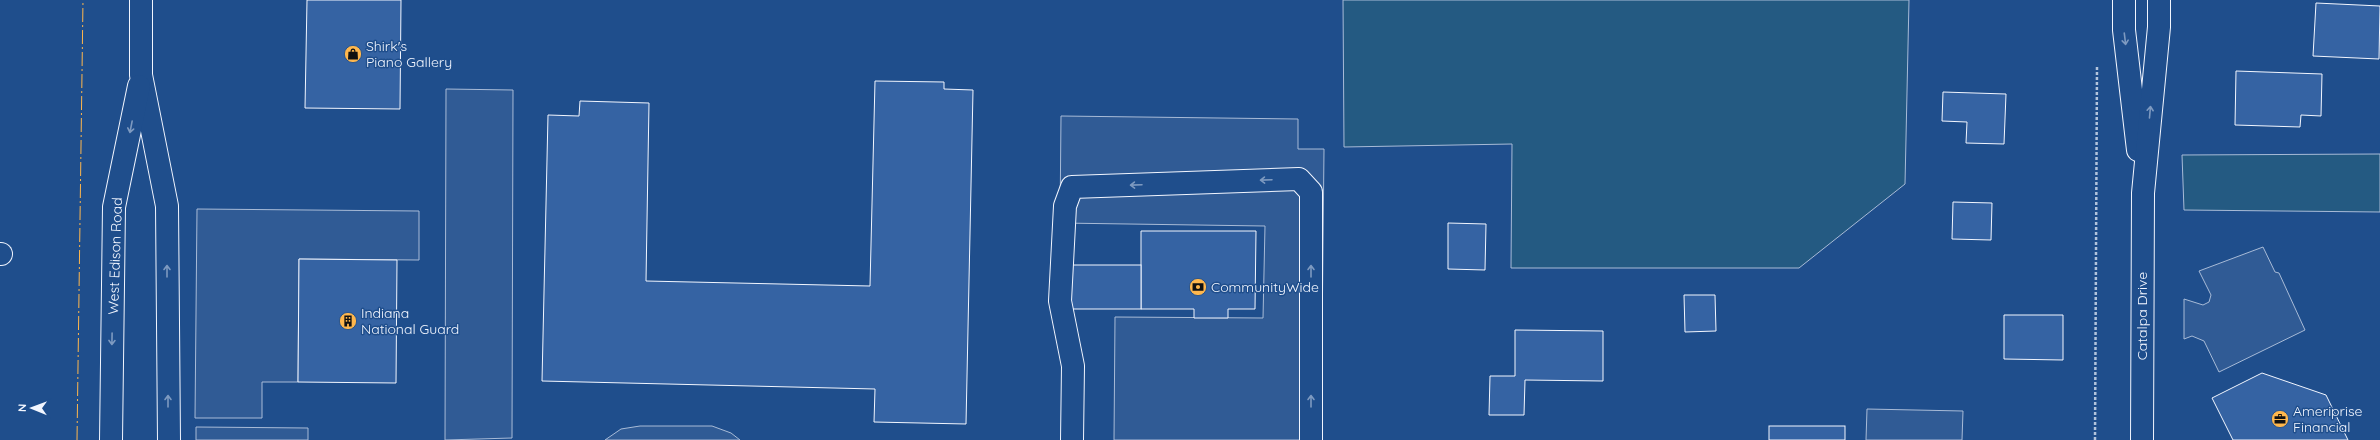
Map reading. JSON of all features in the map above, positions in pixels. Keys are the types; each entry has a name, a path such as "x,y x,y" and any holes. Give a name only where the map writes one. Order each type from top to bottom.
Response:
{"main road":[{"name":"West Edison Road","path":"141,0 141,75 167,206 168,440"},
{"name":"Catalpa Drive","path":"2124,0 2124,30 2143,193"},
{"name":"Catalpa Drive","path":"2142,440 2143,193 2158,27 2159,0"},
{"name":"West Edison Road","path":"111,440 114,207 141,75"},
{"path":"1072,440 1073,366 1060,301 1064,206 1072,187 1299,179 1311,192 1311,440"}],"path":[{"path":"2095,440 2097,64"}],"shaded area":[{"path":"1343,0 1909,0 1905,184 1799,268 1511,268 1512,144 1344,147"},
{"path":"446,89 513,90 512,438 445,440"},
{"path":"1061,116 1298,119 1298,149 1324,149 1321,440 1114,440 1115,317 1263,318 1265,226 1060,223"},
{"path":"2380,154 2380,212 2184,210 2182,155"},
{"path":"197,209 419,211 419,260 299,259 298,382 262,382 262,418 195,418"},
{"path":"2263,247 2275,272 2279,273 2305,330 2219,372 2204,341 2192,336 2184,339 2184,299 2203,305 2209,302 2211,295 2199,271"},
{"path":"1867,409 1963,411 1962,440 1866,440"},
{"path":"640,426 712,426 731,433 740,440 605,440 621,429"},
{"path":"196,427 308,428 308,440 196,440"}],"building":[{"name":"Shirk's Piano Gallery","path":"307,0 401,0 400,109 305,108"},
{"path":"2316,3 2380,6 2379,59 2313,56"},
{"path":"2236,71 2322,74 2321,116 2301,115 2300,127 2235,125"},
{"path":"875,81 944,82 944,89 973,90 966,424 874,422 875,389 542,381 548,115 579,116 580,101 649,103 646,281 870,286"},
{"path":"1943,92 2006,94 2004,144 1966,143 1967,122 1942,121"},
{"path":"1953,202 1992,203 1991,240 1952,239"},
{"path":"1448,223 1486,224 1485,270 1448,269"},
{"name":"CommunityWide","path":"1141,231 1256,231 1255,309 1228,309 1228,318 1194,318 1194,309 1141,309"},
{"name":"Indiana National Guard","path":"299,259 397,260 396,383 298,382"},
{"path":"1067,265 1141,265 1141,309 1067,309"},
{"path":"1684,295 1715,295 1716,331 1685,332"},
{"path":"2004,315 2063,315 2063,360 2004,359"},
{"path":"1515,330 1603,331 1603,381 1525,380 1524,415 1489,415 1490,376 1515,376"},
{"name":"Ameriprise Financial","path":"2262,373 2326,395 2348,440 2233,440 2212,398"},
{"path":"1769,426 1845,426 1845,440 1769,440"}],"power":[{"path":"77,440 83,0"}],"place":[{"name":"Shirk's Piano Gallery","path":"353,54"},
{"name":"CommunityWide","path":"1198,287"},
{"name":"Indiana National Guard","path":"348,321"},
{"name":"Ameriprise Financial","path":"2280,419"}]}
